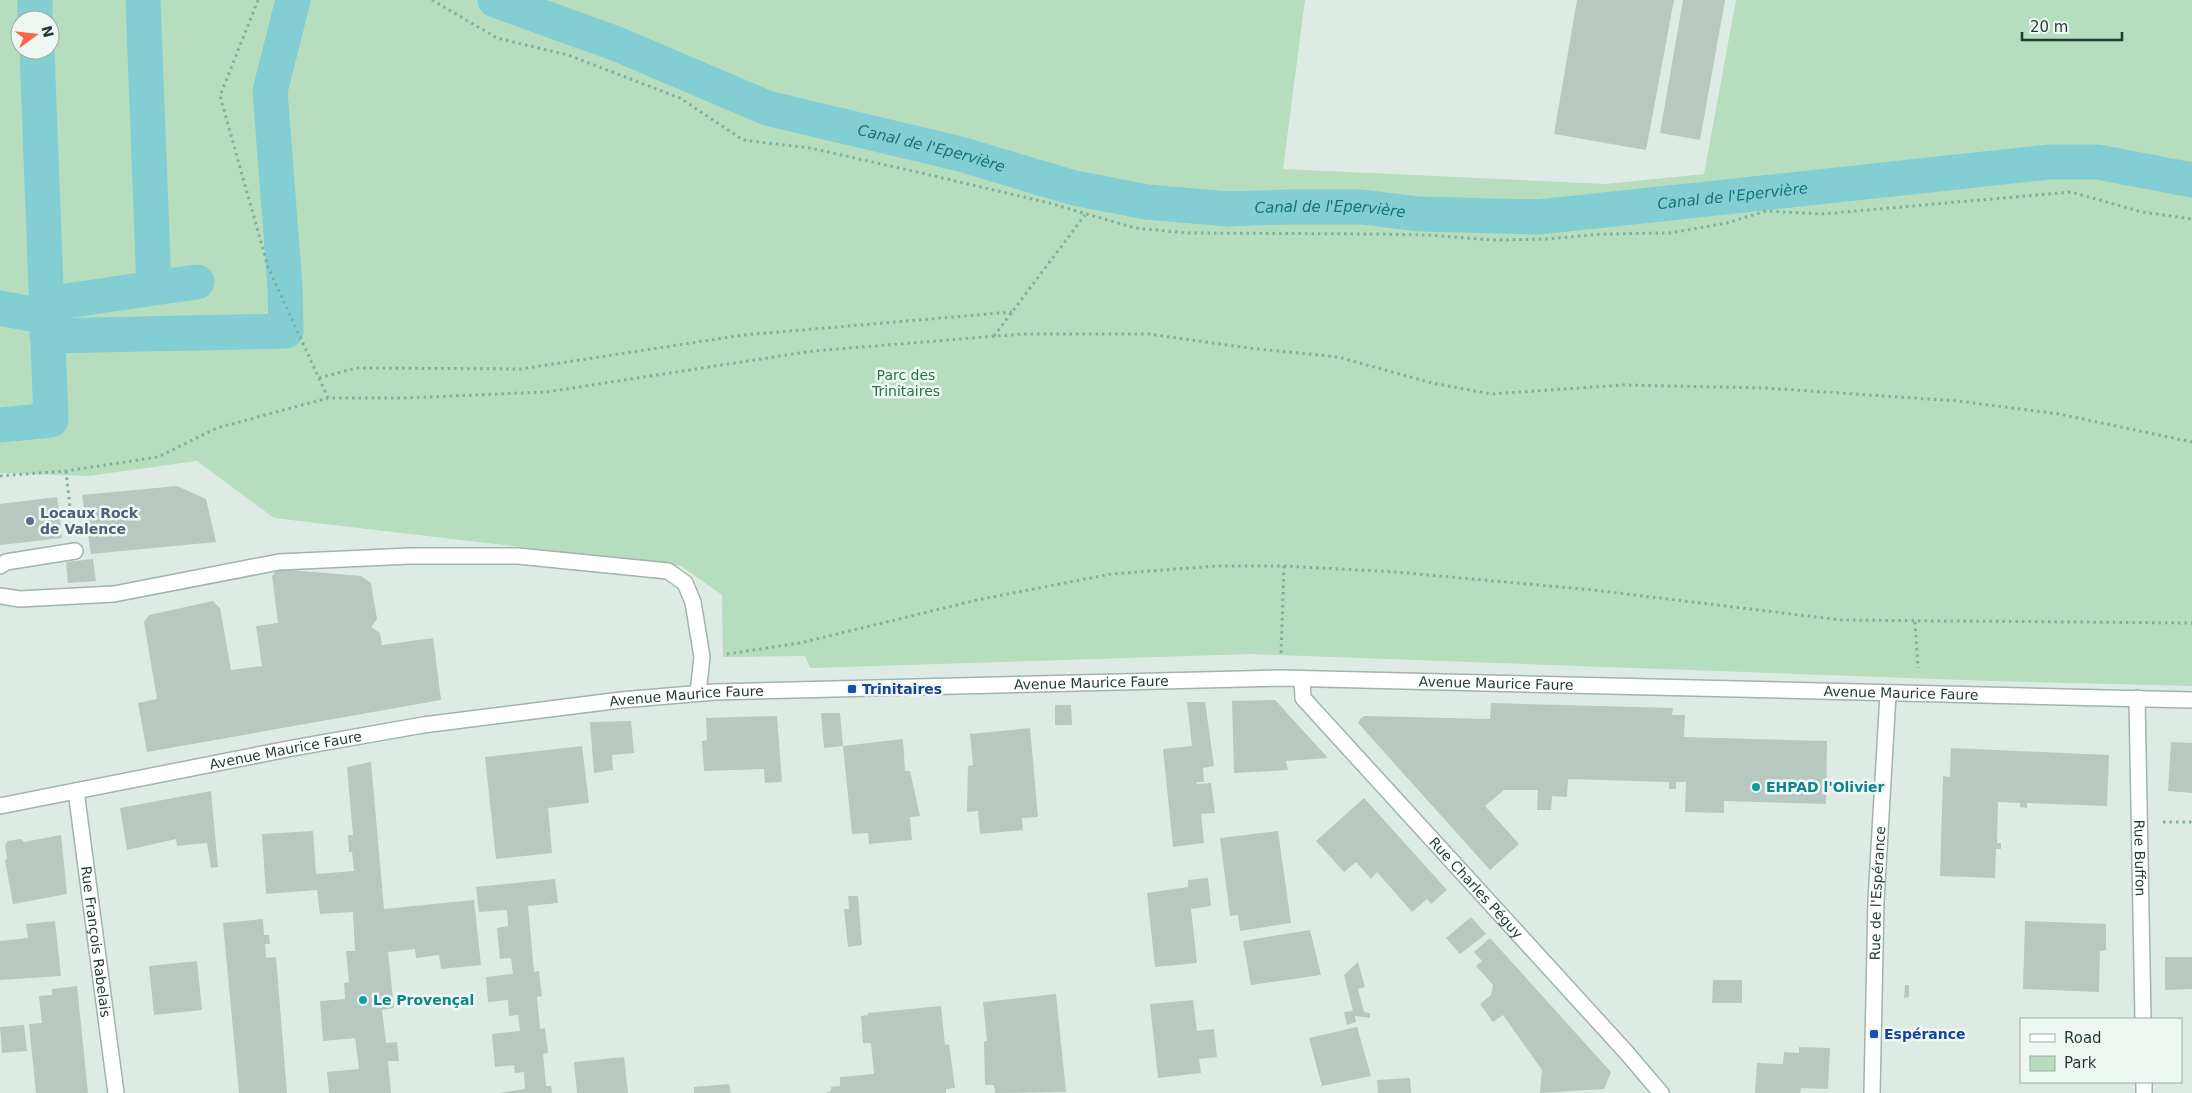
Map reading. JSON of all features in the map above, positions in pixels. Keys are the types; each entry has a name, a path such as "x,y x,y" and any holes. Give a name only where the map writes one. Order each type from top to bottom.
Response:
{"street":[{"path":"0,566 6,562 75,551"},
{"path":"0,596 20,599 114,594 279,562 410,556 518,556 668,571 685,583 693,602 702,657 698,693"},
{"name":"Avenue Maurice Faure","path":"0,806 293,748 423,725 621,700 698,693 1280,678 1920,695 2192,700"},
{"name":"Rue Charles Péguy","path":"1302,679 1303,698 1626,1052 1661,1093"},
{"name":"Rue de l'Espérance","path":"1872,1093 1876,901 1888,694"},
{"name":"Rue Buffon","path":"2136,698 2143,1018"},
{"name":"Rue François Rabelais","path":"76,791 116,1093"}],"path":[{"path":"258,0 220,96 268,267 328,398"},
{"path":"432,0 497,38 568,55 680,98 743,140 820,150 1049,203 1085,215 1136,228 1188,233 1428,235 1494,240 1530,240 1602,234 1670,233 1727,223 1766,211 1822,214 2071,192 2142,212 2192,219"},
{"path":"994,336 1085,215"},
{"path":"319,378 356,368 521,369 743,335 1012,312"},
{"path":"0,476 66,471 158,457 217,428 328,398 404,398 546,392 813,352 1022,334 1148,334 1249,348 1338,357 1432,384 1490,394 1623,385 1766,388 1958,401 2059,414 2192,442"},
{"path":"66,471 75,551"},
{"path":"702,657 800,643 977,600 1111,574 1217,566 1284,566 1396,572 1583,589 1841,620 2192,623"},
{"path":"1280,678 1284,566"},
{"path":"1916,622 1920,695"}],"green space":[{"name":"Parc des Trinitaires","path":"0,0 1305,0 1283,169 1606,184 1704,174 1736,0 2192,0 2192,686 1991,681 1251,654 810,668 805,656 723,657 722,595 681,566 274,518 197,461 88,476 0,473"}],"building":[{"path":"1577,0 1674,0 1646,150 1554,134"},
{"path":"1683,0 1725,0 1700,140 1660,133"},
{"path":"177,486 206,499 216,542 91,554 82,495"},
{"name":"Locaux Rock de Valence","path":"57,497 62,538 0,545 0,504"},
{"path":"93,559 96,581 68,583 66,562"},
{"path":"278,569 361,576 371,583 377,619 371,627 380,633 382,645 433,638 441,700 147,752 138,703 157,699 144,622 149,615 213,601 220,608 231,670 262,666 256,626 278,623 272,576"},
{"path":"1275,700 1328,758 1286,761 1288,770 1234,773 1232,701"},
{"path":"1187,702 1205,702 1214,766 1203,768 1204,782 1196,782 1197,784 1211,783 1215,813 1201,814 1204,843 1173,847 1163,749 1192,746"},
{"name":"EHPAD l'Olivier","path":"1491,703 1673,708 1672,715 1685,715 1684,737 1827,741 1826,804 1724,801 1724,813 1685,812 1686,782 1676,782 1676,789 1669,789 1669,782 1568,779 1567,797 1552,796 1551,810 1537,810 1538,790 1504,790 1485,806 1519,844 1490,870 1358,723 1365,716 1490,719"},
{"path":"1055,705 1071,705 1072,725 1055,725"},
{"path":"821,713 840,713 843,746 824,748"},
{"path":"777,716 782,782 765,783 764,769 704,771 702,741 707,740 706,718"},
{"path":"631,721 634,753 612,755 613,770 594,773 590,722"},
{"path":"1030,728 1038,817 1022,818 1023,830 980,834 978,811 967,812 968,766 973,765 970,734"},
{"path":"903,739 905,771 910,771 920,816 910,817 912,840 869,844 868,833 852,834 843,746"},
{"path":"2171,742 2192,743 2192,793 2168,791"},
{"path":"582,746 589,803 548,808 552,853 496,859 485,757"},
{"path":"1951,748 2109,755 2107,806 2027,803 2027,808 2020,807 2020,803 1998,802 1997,843 2001,843 2001,849 1996,849 1995,878 1940,876 1943,776 1950,777"},
{"path":"371,762 384,909 474,900 481,965 441,969 439,955 416,958 415,949 388,952 394,1008 382,1010 386,1043 397,1042 399,1061 388,1061 391,1093 329,1093 327,1072 359,1069 355,1038 323,1041 320,1001 345,999 344,983 349,982 346,951 355,951 353,912 320,914 317,890 266,894 262,834 313,831 316,874 354,871 352,852 349,852 348,835 353,835 347,767"},
{"path":"211,791 218,867 211,868 207,843 177,846 176,839 127,850 120,808"},
{"path":"1364,798 1447,890 1431,904 1427,899 1412,912 1377,872 1371,879 1356,862 1344,872 1316,841"},
{"path":"1278,831 1291,923 1240,931 1238,915 1230,916 1220,838"},
{"path":"61,835 67,894 13,904 5,860 7,859 5,846 7,841 21,839 24,842"},
{"path":"1208,878 1211,906 1191,909 1197,963 1155,967 1147,893 1188,887 1188,880"},
{"path":"555,879 558,903 528,906 534,972 539,971 542,996 537,997 540,1029 545,1028 548,1053 543,1054 546,1086 551,1086 552,1093 499,1093 525,1089 524,1072 515,1073 514,1065 495,1067 492,1034 520,1031 518,1015 509,1016 508,1000 488,1002 486,977 513,974 511,958 500,959 497,928 508,926 507,910 479,912 476,887"},
{"path":"848,896 858,896 862,945 848,947 844,909 849,909"},
{"path":"1471,917 1486,934 1460,954 1446,938"},
{"path":"263,919 264,935 269,935 270,944 265,944 266,958 276,957 287,1093 239,1093 223,923"},
{"path":"55,921 61,976 0,980 0,941 28,938 26,924"},
{"path":"2025,921 2106,924 2106,950 2100,951 2099,992 2023,989"},
{"path":"1310,930 1321,975 1251,985 1243,941"},
{"path":"1490,938 1611,1072 1604,1089 1540,1093 1542,1070 1503,1015 1493,1022 1480,1004 1491,995 1493,985 1476,966 1482,961 1474,952"},
{"path":"2165,957 2192,957 2192,989 2165,990"},
{"path":"197,961 202,1010 154,1015 149,966"},
{"path":"1358,962 1365,987 1358,989 1364,1012 1370,1013 1370,1018 1355,1016 1356,1022 1347,1025 1344,1012 1353,1011 1344,975"},
{"path":"1713,980 1742,980 1742,1003 1712,1003"},
{"path":"1905,985 1909,985 1909,997 1904,998"},
{"path":"77,986 88,1093 36,1093 29,1024 42,1023 39,996 52,995 52,989"},
{"path":"1056,994 1066,1092 995,1093 994,1085 985,1085 984,1041 987,1041 983,1002"},
{"path":"1193,1000 1197,1031 1214,1029 1217,1057 1199,1059 1201,1073 1158,1078 1150,1004"},
{"path":"941,1006 945,1045 949,1044 955,1088 946,1089 946,1093 825,1093 831,1091 831,1087 840,1086 840,1077 874,1074 871,1043 863,1043 861,1016 868,1015 868,1013"},
{"path":"24,1025 27,1051 2,1053 0,1027"},
{"path":"1357,1027 1371,1076 1322,1086 1309,1038"},
{"path":"1799,1047 1830,1048 1828,1089 1801,1088 1800,1093 1755,1093 1757,1063 1783,1064 1784,1052 1799,1053"},
{"path":"624,1057 628,1093 577,1093 574,1062"},
{"path":"1410,1078 1411,1093 1378,1093 1377,1080"},
{"path":"729,1084 731,1093 694,1093 694,1087"}],"waterway":[{"path":"35,0 35,10"},
{"path":"46,304 154,288 143,0"},
{"path":"47,336 286,331 285,287 270,91 293,0"},
{"name":"Canal de l'Epervière","path":"495,0 617,44 767,108 960,154 1074,188 1147,202 1228,209 1362,207 1419,214 1539,217 2050,162 2098,162 2192,180"},
{"path":"0,425 51,420 37,60"},
{"path":"154,288 197,282"},
{"path":"0,308 46,317"}],"place":[{"name":"Locaux Rock de Valence","path":"30,521"},
{"name":"Trinitaires","path":"852,689"},
{"name":"EHPAD l'Olivier","path":"1756,787"},
{"name":"Le Provençal","path":"363,1000"},
{"name":"Espérance","path":"1874,1034"}]}
